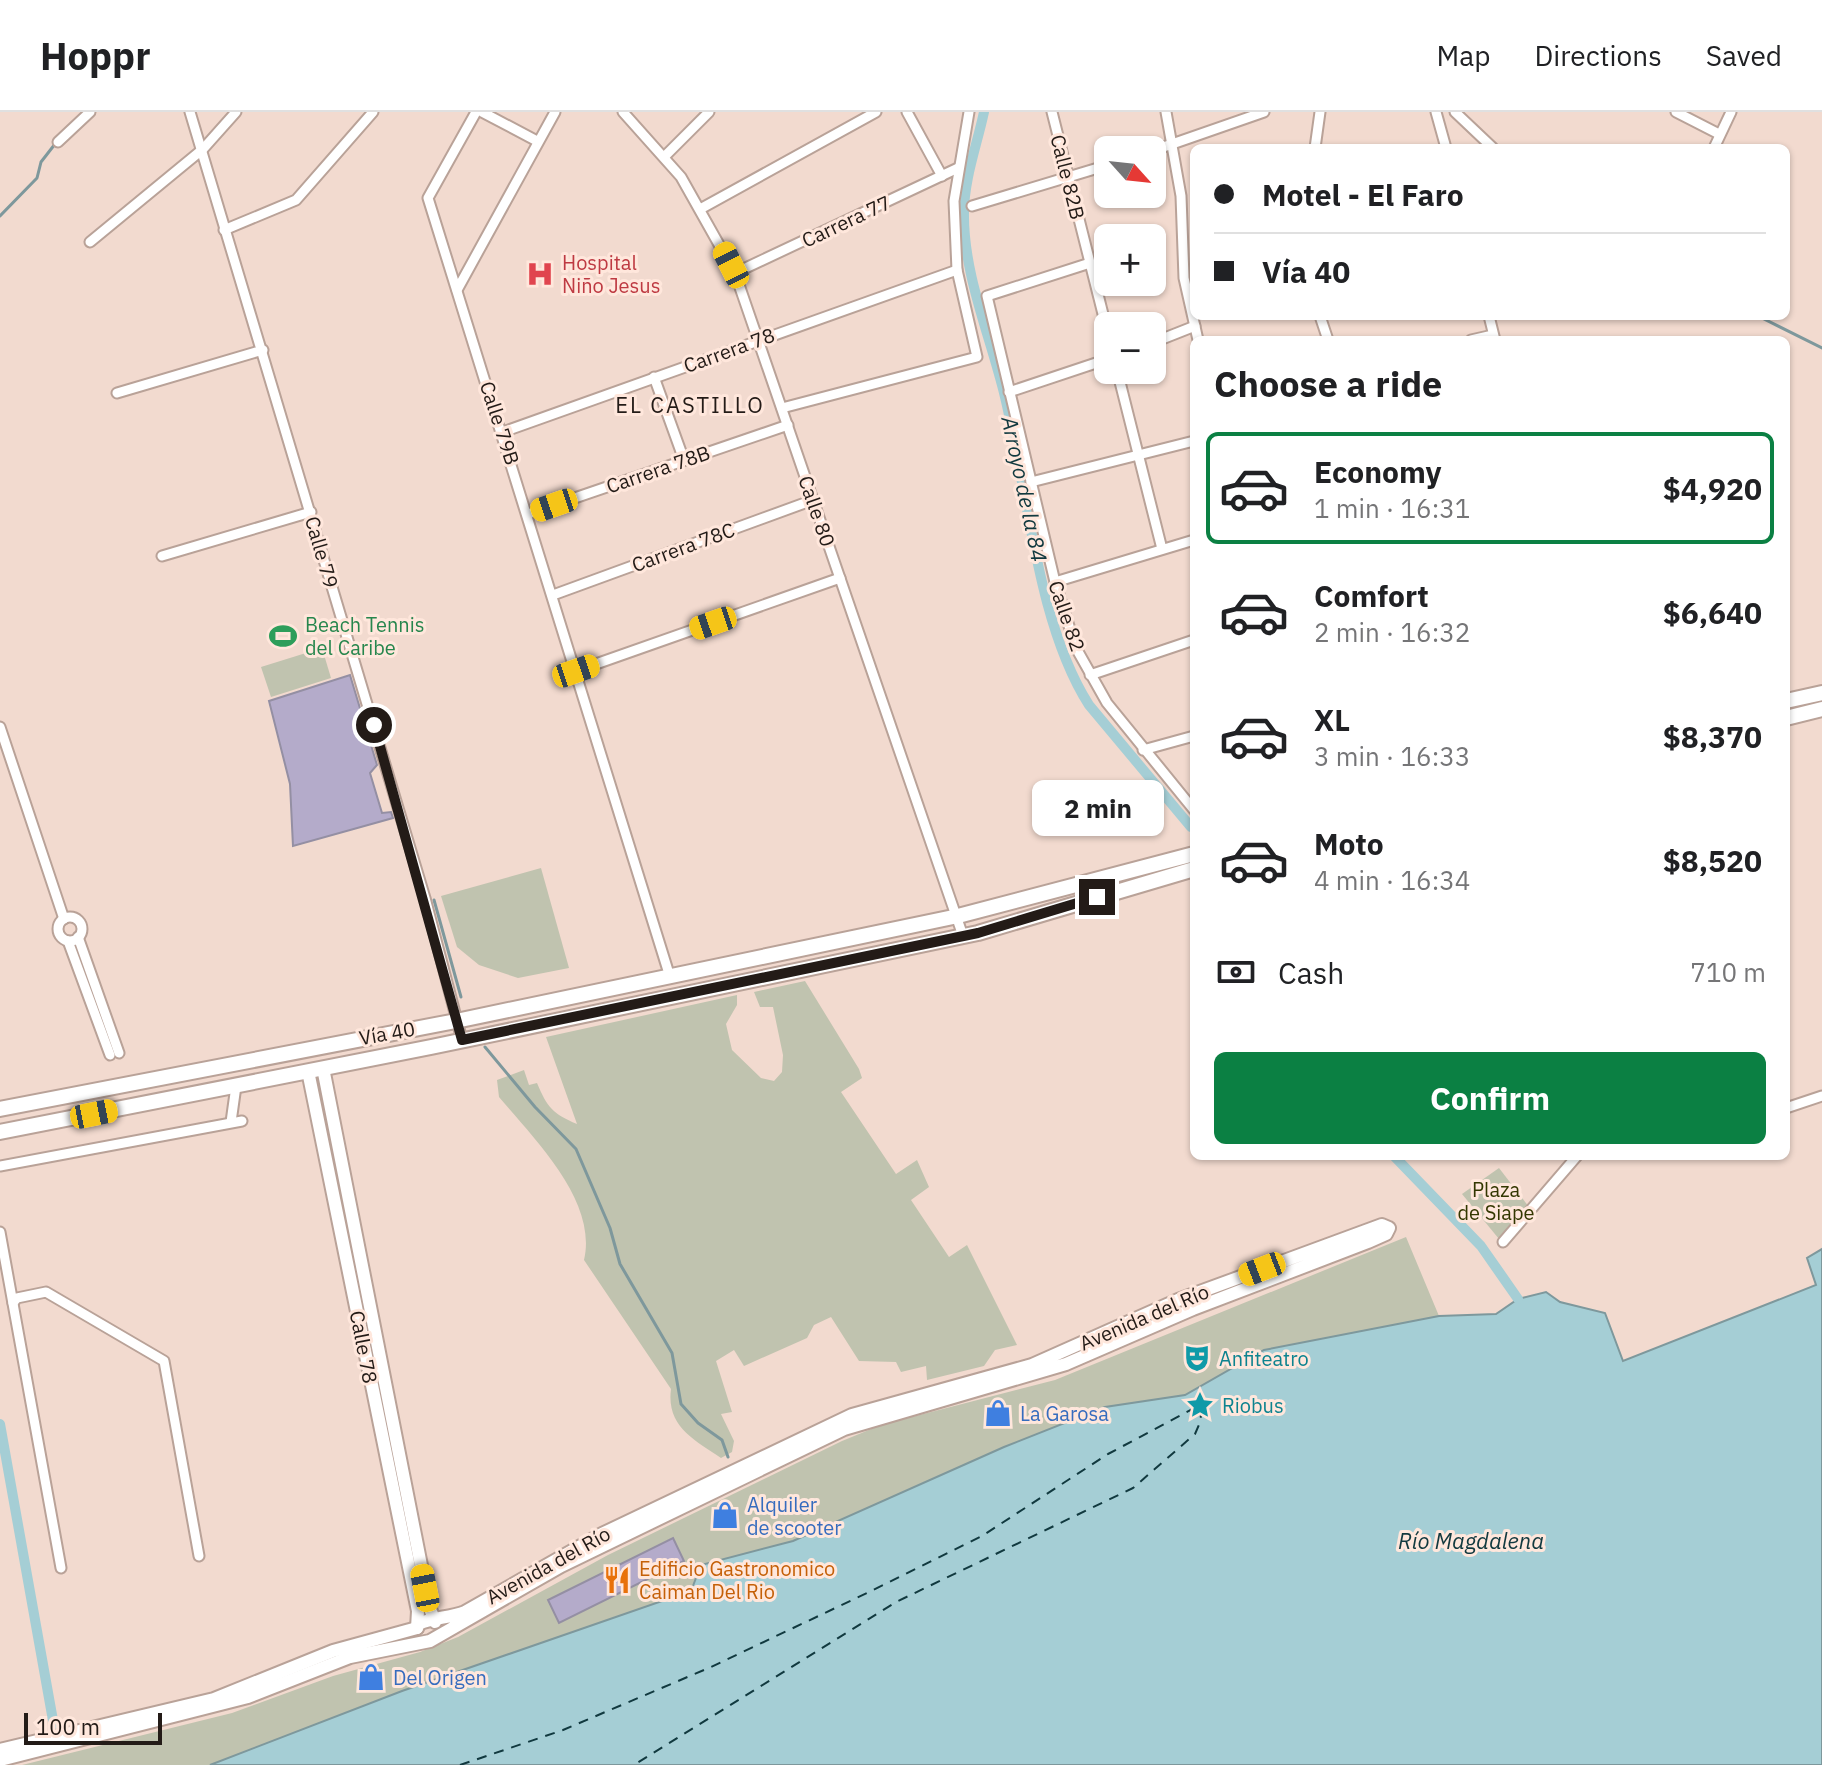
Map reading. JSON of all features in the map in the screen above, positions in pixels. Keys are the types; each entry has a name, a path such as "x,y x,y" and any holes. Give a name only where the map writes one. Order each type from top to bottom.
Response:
{"highway":[{"path":"1790,700 1822,693"},
{"path":"1790,717 1822,709"},
{"name":"Vía 40","path":"2,1109 456,1021 805,949 958,916 1190,855"},
{"name":"Vía 40","path":"4,1131 236,1091 316,1070 963,936 1190,870"},
{"path":"805,949 810,966"},
{"path":"233,1064 236,1091"},
{"path":"2,1109 4,1131"}],"main road":[{"name":"Calle 78","path":"316,1070 420,1631"},
{"name":"Calle 78","path":"316,1070 429,1606 433,1621 439,1628 437,1636"},
{"name":"Avenida del Río","path":"1382,1225 1389,1228 1386,1234 1368,1242 1193,1309 1054,1368 844,1429 561,1566 474,1618 437,1636 420,1631 433,1621 456,1616 602,1534 838,1421 1032,1365 1178,1300 1382,1225"},
{"path":"1054,1368 1066,1357 1149,1323 1178,1300"},
{"path":"396,1634 413,1616 416,1600"},
{"path":"429,1606 445,1615 456,1616"},
{"path":"0,1750 214,1699 333,1651 396,1634 420,1631"},
{"path":"0,1760 248,1697 420,1631"}],"street":[{"path":"58,142 90,112"},
{"name":"Calle 79","path":"190,112 425,898 462,1040"},
{"path":"90,242 203,149 236,112"},
{"path":"224,230 296,200 373,112"},
{"path":"477,112 537,141"},
{"name":"Calle 79B","path":"477,112 428,198 670,977"},
{"path":"457,290 555,112"},
{"name":"Calle 80","path":"623,112 665,156 702,208 735,273 963,936"},
{"path":"665,156 709,112"},
{"path":"702,208 876,112"},
{"path":"907,112 942,176"},
{"path":"782,408 973,360 978,352 957,270 954,201 969,112"},
{"name":"Calle 82B","path":"1052,112 1102,312"},
{"path":"1166,112 1181,196 1189,276"},
{"path":"1166,146 1264,112"},
{"path":"1316,144 1320,112"},
{"path":"1436,112 1445,144"},
{"path":"1455,112 1489,144"},
{"path":"1676,112 1719,134"},
{"path":"1715,144 1731,112"},
{"name":"Carrera 77","path":"735,273 958,168"},
{"path":"972,206 1094,170"},
{"path":"1181,196 1190,193"},
{"name":"Calle 82","path":"1090,263 987,296 1055,582 1076,648 1090,675 1143,750 1190,805"},
{"name":"Carrera 78","path":"503,432 957,270"},
{"path":"1194,320 1197,336"},
{"path":"1166,337 1195,326"},
{"path":"117,393 263,350"},
{"path":"1009,392 1094,364"},
{"path":"654,377 684,460"},
{"path":"1120,384 1162,549"},
{"name":"Carrera 78B","path":"528,514 788,425"},
{"path":"1031,482 1190,442"},
{"name":"Carrera 78C","path":"553,595 813,500"},
{"path":"162,556 311,512"},
{"path":"1055,582 1190,541"},
{"path":"576,671 840,578"},
{"path":"1090,675 1190,641"},
{"path":"0,727 64,919 58,932 73,939"},
{"path":"1143,750 1190,737"},
{"path":"64,919 75,919 80,924 73,939 114,1054"},
{"path":"231,1122 236,1091"},
{"path":"1790,1107 1822,1096"},
{"path":"0,1166 242,1121"},
{"path":"1503,1242 1574,1160"},
{"path":"0,1232 61,1568"},
{"path":"13,1303 17,1298 46,1292 164,1361 199,1556"}],"green space":[{"path":"322,648 331,678 271,697 261,667"},
{"path":"541,868 569,968 518,978 479,965 457,947 441,896"},
{"path":"805,981 862,1078 841,1092 896,1174 917,1160 929,1187 911,1200 949,1257 967,1245 1017,1345 995,1350 984,1366 927,1380 926,1366 901,1372 896,1362 859,1361 831,1317 814,1325 807,1338 744,1366 734,1350 716,1361 732,1412 721,1414 734,1441 732,1452 721,1458 692,1438 678,1422 673,1413 671,1389 584,1260 586,1238 582,1216 572,1194 545,1151 499,1097 497,1080 524,1070 529,1085 537,1083 552,1109 577,1124 546,1037 737,995 737,1005 726,1024 732,1050 761,1078 774,1081 782,1072 783,1055 773,1007 760,1007 754,992"},
{"name":"Plaza de Siape","path":"1499,1168 1529,1207 1499,1239 1462,1194"},
{"path":"1406,1237 1439,1316 1264,1350 1185,1395 1105,1407 1004,1447 793,1541 701,1565 691,1591 402,1691 210,1765 22,1765 232,1713 333,1676 420,1652 458,1637 608,1555 842,1441 881,1425 1055,1380"}],"water":[{"name":"Río Magdalena","path":"1822,1249 1822,1765 210,1765 402,1691 691,1591 701,1565 793,1541 1004,1447 1105,1407 1185,1395 1264,1350 1439,1316 1496,1314 1518,1299 1546,1292 1560,1302 1605,1313 1623,1361 1816,1285 1807,1258"}],"building":[{"path":"350,675 377,765 370,773 382,813 391,812 393,818 293,846 290,784 269,701"},
{"name":"Edificio Gastronomico Caiman Del Rio","path":"673,1538 684,1561 559,1623 548,1600"}],"waterway":[{"name":"Arroyo de la 84","path":"984,112 966,188 964,213 968,259 1005,397 1036,556 1057,636 1071,672 1089,705 1190,826"},
{"path":"0,216 37,178 41,162 55,144"},
{"path":"1766,320 1822,348"},
{"path":"434,900 461,997"},
{"path":"485,1047 535,1107 576,1149 610,1228 620,1264 672,1353 681,1404 698,1423 722,1440 728,1457"},
{"name":"Arroyo de la 84","path":"1398,1160 1481,1246 1518,1299"},
{"path":"0,1424 54,1726"}],"ferry route":[{"path":"460,1765 563,1730 711,1667 869,1592 982,1536 1108,1454 1200,1405 1201,1420 1195,1434 1133,1488 896,1602 634,1765"}],"place":[{"name":"Hospital Niño Jesus","path":"540,274"},
{"name":"Beach Tennis del Caribe","path":"283,636"},
{"name":"Anfiteatro","path":"1197,1358"},
{"name":"Riobus","path":"1200,1405"},
{"name":"La Garosa","path":"998,1413"},
{"name":"Alquiler de scooter","path":"725,1515"},
{"name":"Edificio Gastronomico Caiman Del Rio","path":"617,1580"},
{"name":"Del Origen","path":"371,1677"}],"district":[{"name":"EL CASTILLO","path":"690,404"}],"route":[{"path":"374,725 425,898 462,1040 978,933 1097,897"}]}
